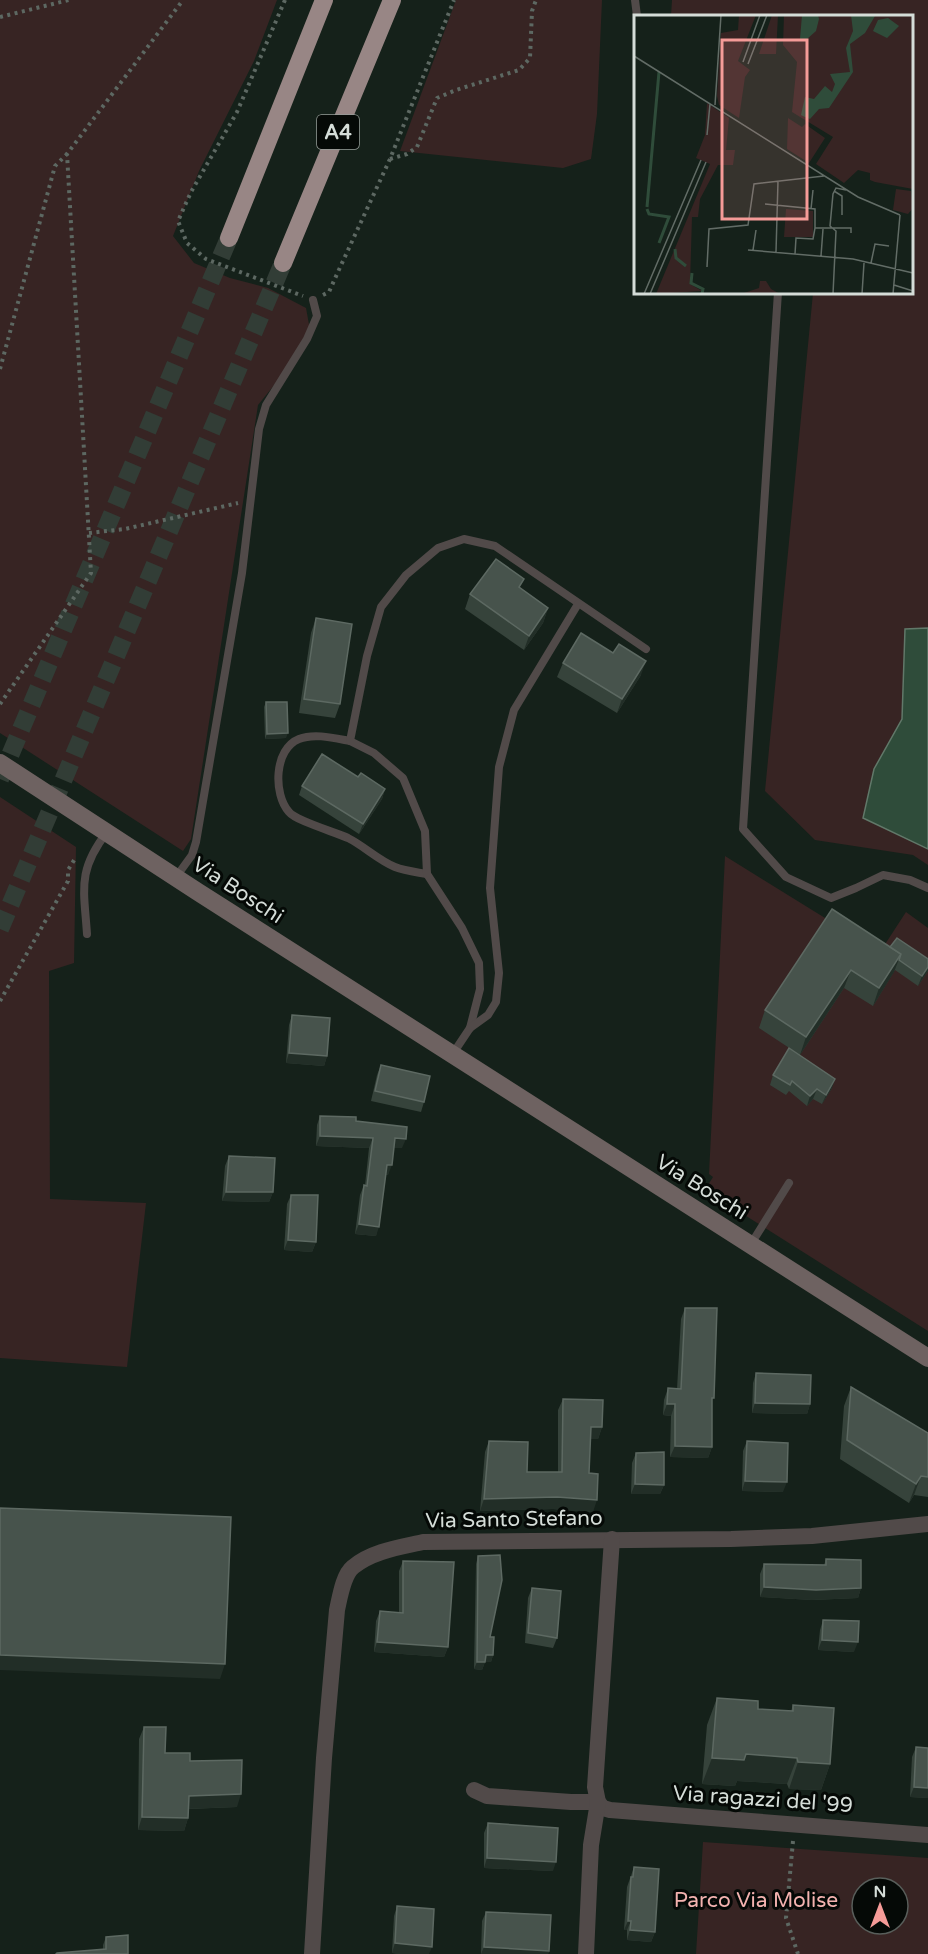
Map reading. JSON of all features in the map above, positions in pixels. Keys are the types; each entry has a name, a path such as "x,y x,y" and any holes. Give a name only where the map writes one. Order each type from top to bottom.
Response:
{"highway":[{"path":"229,238 324,0"},
{"name":"A4","path":"283,263 392,0"}],"main road":[{"name":"Via Boschi","path":"0,763 452,1055 928,1358"}],"street":[{"name":"Via Santo Stefano","path":"312,1954 324,1758 337,1610 342,1587 352,1567 381,1552 423,1542 731,1539 812,1536 928,1524"},
{"path":"586,1954 591,1845 598,1802 595,1787 612,1539"},
{"name":"Via ragazzi del '99","path":"474,1790 486,1796 598,1802 603,1808 610,1810 928,1834"}],"lane":[{"path":"635,0 637,15"},
{"path":"778,294 743,829 786,877 831,897 883,875 910,880 928,888"},
{"path":"176,877 192,855 196,842 242,573 259,429 266,405 307,339 317,316 313,300"},
{"path":"350,741 367,656 381,607 406,575 438,549 464,539 495,546 646,649"},
{"path":"452,1055 470,1028 488,1015 495,1002 499,973 490,888 499,767 514,710 578,604"},
{"path":"427,874 395,867 349,839 290,814 282,801 278,784 280,766 287,748 299,739 324,736 350,741 374,753 403,778 425,831 427,874 462,928 479,963 480,989 474,1005 470,1028"},
{"path":"87,934 83,879 92,854 107,832"},
{"path":"751,1244 789,1183"}],"path":[{"path":"0,18 69,0"},
{"path":"0,369 55,166 67,154 183,0"},
{"path":"313,300 329,291 390,159 454,0"},
{"path":"390,159 407,154 417,147 437,98 519,70 530,58 532,11 536,0"},
{"path":"0,704 91,573 67,154"},
{"path":"89,533 125,529 250,501"},
{"path":"0,1001 68,881 68,870 74,859 82,852"},
{"path":"793,1847 786,1918 798,1954"}],"green space":[{"path":"0,0 277,0 254,61 199,171 173,236 194,263 230,278 268,288 306,308 310,330 293,362 258,405 191,839 183,851 0,733"},
{"path":"456,0 602,0 597,114 591,159 563,168 400,151"},
{"path":"672,0 928,0 928,865 913,855 815,840 765,791 813,294 913,294 913,15 671,15"},
{"path":"0,797 76,847 74,963 49,971 50,1199 146,1203 127,1367 0,1358"},
{"path":"725,856 880,952 906,912 928,928 928,1331 705,1190 713,1177 709,1174"},
{"name":"Parco Via Molise","path":"703,1842 928,1858 928,1954 696,1954"}],"shaded area":[{"path":"928,628 928,849 863,818 874,769 902,719 905,629"}],"building":[{"path":"496,559 524,579 519,587 548,608 529,636 470,594"},
{"path":"316,618 352,624 340,704 304,699"},
{"path":"581,633 613,653 619,644 646,661 622,699 563,663"},
{"path":"266,702 287,702 288,733 267,734"},
{"path":"322,754 358,777 361,773 385,789 363,824 302,786"},
{"path":"832,909 901,954 879,988 851,970 806,1037 765,1010"},
{"path":"897,938 928,959 928,967 922,976 899,960 901,954 890,947"},
{"path":"292,1015 330,1018 327,1056 289,1053"},
{"path":"789,1048 835,1079 826,1095 817,1089 810,1096 792,1081 790,1085 773,1075"},
{"path":"381,1065 430,1076 424,1102 375,1091"},
{"path":"320,1116 356,1117 356,1121 407,1127 406,1139 395,1138 392,1165 387,1165 379,1227 359,1224 373,1138 320,1136"},
{"path":"229,1156 275,1158 273,1192 226,1192"},
{"path":"291,1195 318,1195 316,1242 288,1240"},
{"path":"685,1308 717,1308 712,1447 675,1446 675,1404 667,1404 668,1388 681,1389"},
{"path":"756,1373 811,1375 810,1404 755,1403"},
{"path":"851,1387 928,1433 928,1477 921,1476 916,1484 847,1440"},
{"path":"563,1399 603,1400 602,1427 591,1427 589,1473 598,1474 597,1500 557,1497 484,1499 489,1441 528,1442 527,1472 562,1472"},
{"path":"747,1441 788,1443 787,1482 745,1481"},
{"path":"664,1452 664,1485 635,1484 636,1453"},
{"path":"0,1508 231,1517 225,1664 0,1655"},
{"path":"500,1555 502,1580 490,1637 494,1637 493,1655 486,1655 485,1662 477,1662 478,1556"},
{"path":"826,1559 861,1560 861,1588 816,1590 764,1587 764,1564 826,1565"},
{"path":"403,1561 454,1562 448,1647 377,1642 380,1611 403,1613"},
{"path":"532,1588 561,1591 557,1638 528,1633"},
{"path":"823,1620 859,1621 858,1642 822,1640"},
{"path":"717,1698 758,1701 758,1709 793,1711 793,1705 834,1708 830,1764 798,1762 797,1758 746,1754 744,1760 712,1758"},
{"path":"144,1727 166,1727 165,1753 190,1753 190,1761 242,1760 241,1794 189,1796 188,1818 142,1817"},
{"path":"916,1747 928,1748 928,1788 914,1787"},
{"path":"488,1823 558,1828 556,1862 487,1858"},
{"path":"634,1867 659,1869 655,1932 630,1930 631,1921 628,1921 631,1877 633,1877"},
{"path":"397,1906 434,1909 432,1947 395,1943"},
{"path":"486,1912 551,1915 549,1951 484,1947"},
{"path":"128,1935 128,1954 56,1954 106,1949 106,1937"}],"tunnel":[{"path":"0,779 229,238"},
{"path":"0,929 283,263"}]}
